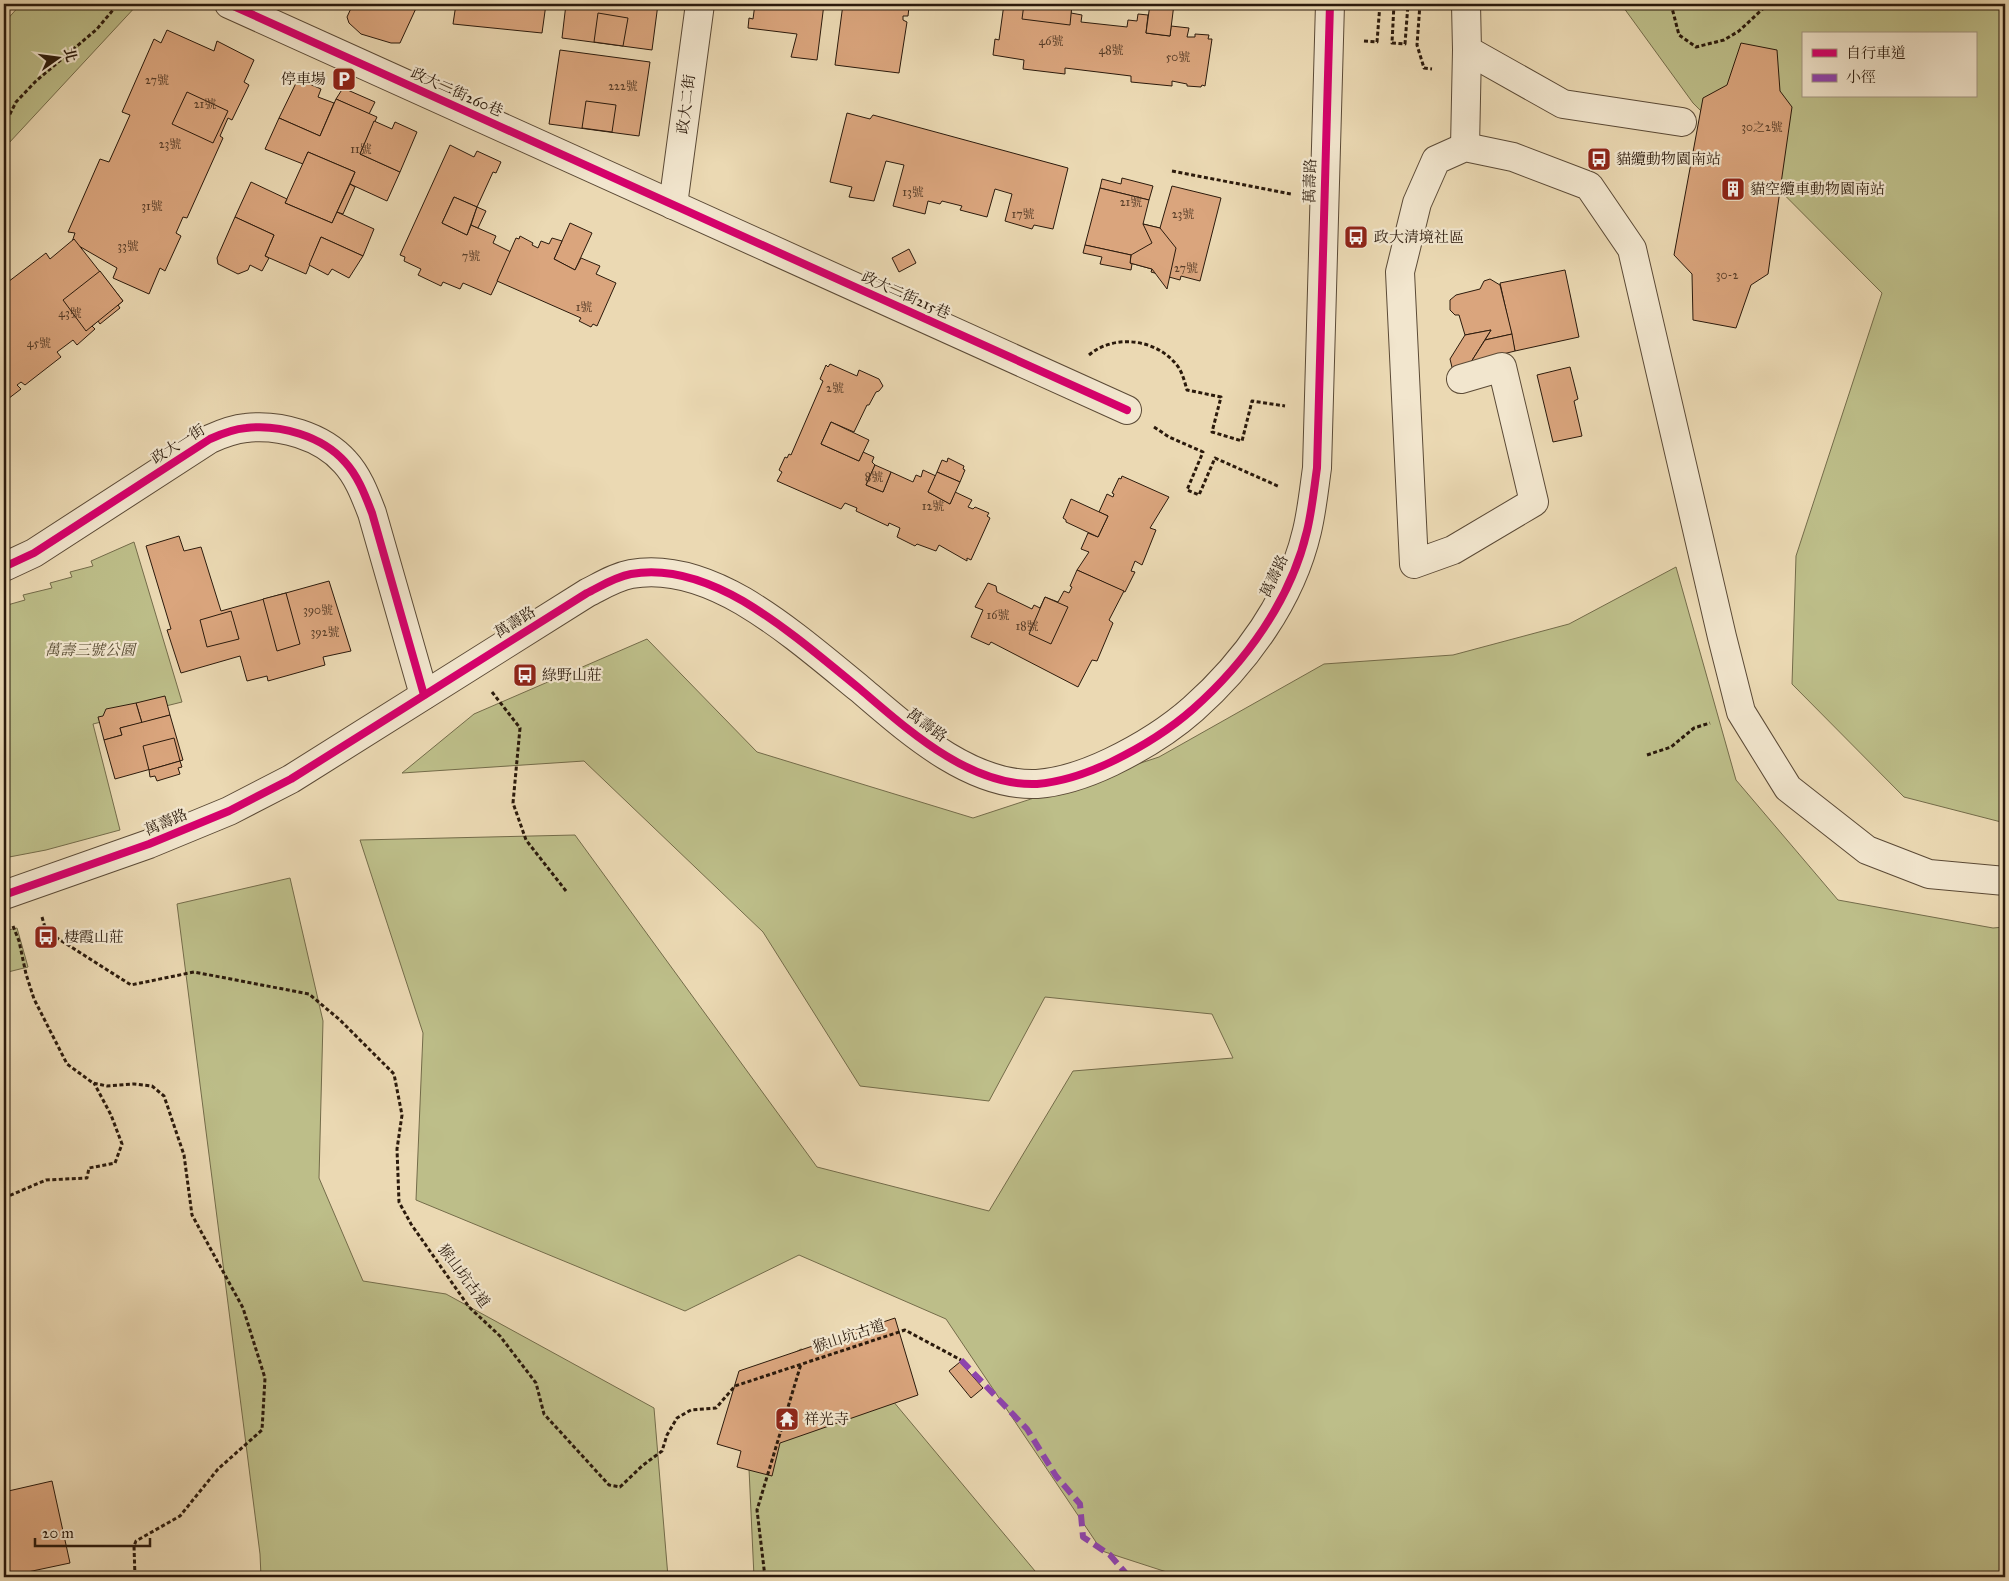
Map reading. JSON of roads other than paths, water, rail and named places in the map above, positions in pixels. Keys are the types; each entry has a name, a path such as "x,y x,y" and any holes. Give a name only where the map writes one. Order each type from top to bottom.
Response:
{"street":[{"name":"政大二街260巷","path":"229,4 673,205"},
{"name":"政大二街","path":"673,205 700,4"},
{"name":"萬壽路","path":"4,895 149,844 229,811 290,779 586,593 608,582 631,574 660,572 689,578 724,590 762,612 908,730 938,751 969,769 1000,779 1035,784 1061,780 1098,768 1147,743 1171,728 1214,690 1261,632 1283,594 1297,562 1307,532 1317,468 1330,4"},
{"path":"1465,147 1466,4"},
{"path":"1467,50 1564,104 1682,122"},
{"path":"1461,379 1502,367 1534,502 1453,550 1414,564 1400,272 1417,203 1436,160 1465,147 1514,157 1589,186 1632,249 1741,712 1788,788 1867,850 1929,874 2005,881"},
{"name":"政大二街215巷","path":"673,205 1127,410"},
{"name":"政大一街","path":"4,567 34,553 210,439 226,432 246,428 264,428 297,433 322,444 345,462 362,487 372,513 424,695"}],"place":[{"name":"停車場","path":"344,79"},
{"name":"貓纜動物園南站","path":"1599,159"},
{"name":"貓空纜車動物園南站","path":"1733,189"},
{"name":"政大清境社區","path":"1356,237"},
{"name":"綠野山莊","path":"525,675"},
{"name":"棲霞山莊","path":"46,937"},
{"name":"祥光寺","path":"787,1419"}],"park label":[{"name":"萬壽三號公園","path":"90,650"}]}
